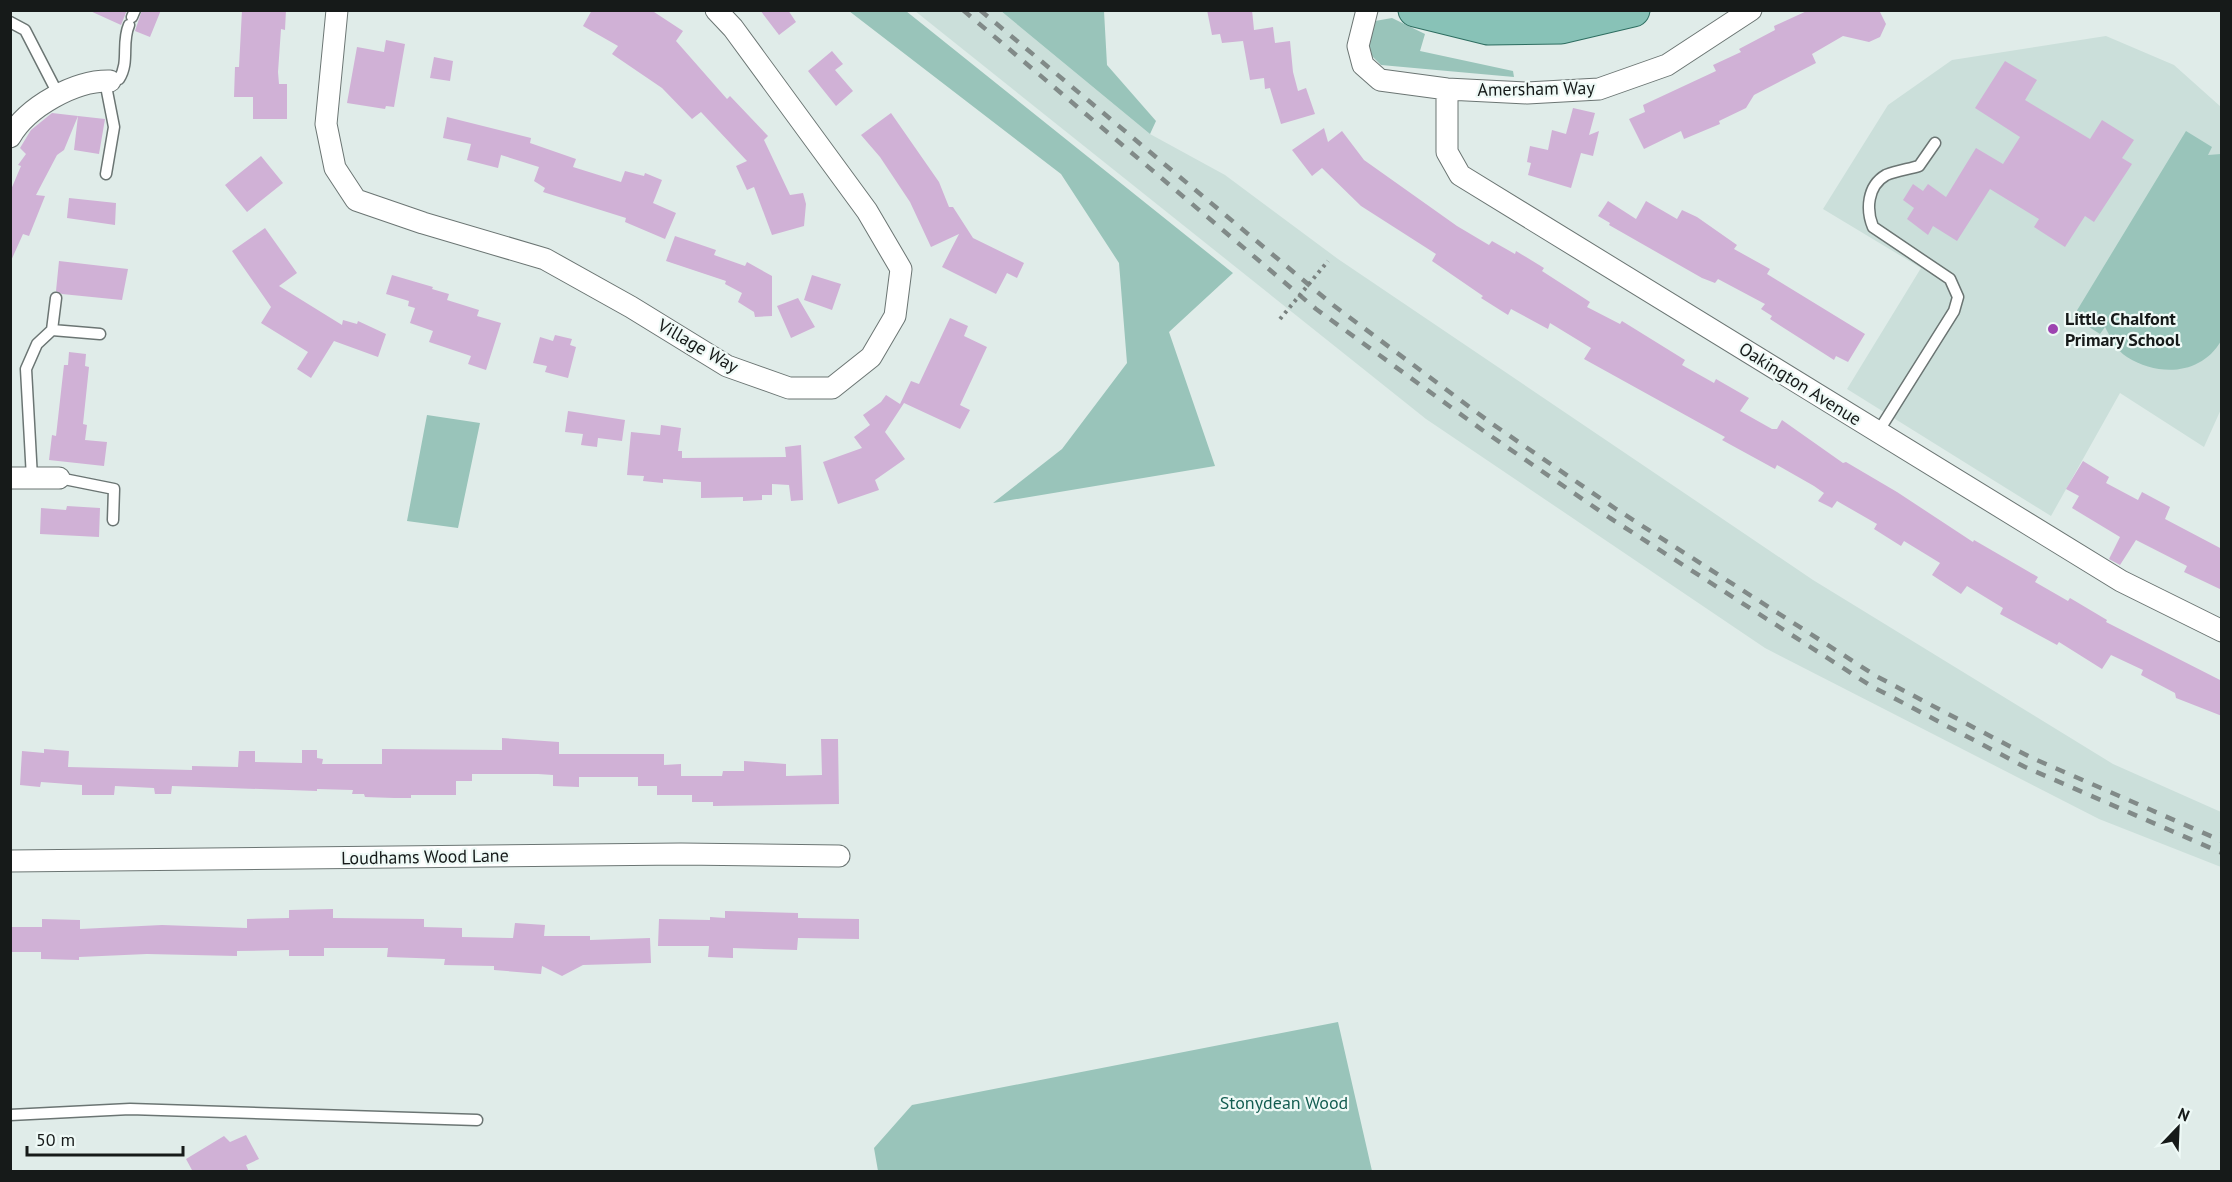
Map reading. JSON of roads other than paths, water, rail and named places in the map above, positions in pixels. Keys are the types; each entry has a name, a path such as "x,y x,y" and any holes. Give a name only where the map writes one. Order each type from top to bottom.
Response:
{"main road":[{"path":"1415,10 1488,28 1561,27 1633,10"}],"street":[{"name":"Village Way","path":"337,10 326,124 335,168 356,200 423,224 545,259 631,307 727,366 789,388 832,388 872,357 895,316 901,269 867,211 733,28 716,10"},
{"name":"Amersham Way","path":"1366,10 1358,46 1363,65 1380,80 1447,89 1527,93 1599,89 1667,65 1751,10"},
{"path":"10,137 19,123 57,94 108,81"},
{"name":"Oakington Avenue","path":"1447,89 1447,152 1460,175 2121,581 2222,631"},
{"path":"10,478 59,478"},
{"name":"Loudhams Wood Lane","path":"10,861 681,854 839,856"}],"lane":[{"path":"106,174 114,127 108,81 119,79 126,69 124,37 132,18"},
{"path":"10,22 25,30 57,94"},
{"path":"1878,432 1954,311 1958,297 1950,279 1873,227 1868,213 1870,195 1885,176 1919,166 1935,143"},
{"path":"32,478 26,369 37,344 52,330 56,298"},
{"path":"52,330 100,334"},
{"path":"59,478 114,489 113,520"},
{"path":"10,1115 130,1109 477,1120"}],"railway":[{"path":"963,10 1316,309 1485,432 1610,518 1871,686 2025,767 2222,853"},
{"path":"980,10 1333,305 1491,423 1616,509 1876,676 2030,757 2222,841"}],"place":[{"name":"Little Chalfont Primary School","path":"2053,329"}],"park label":[{"name":"Stonydean Wood","path":"1284,1103"}]}
